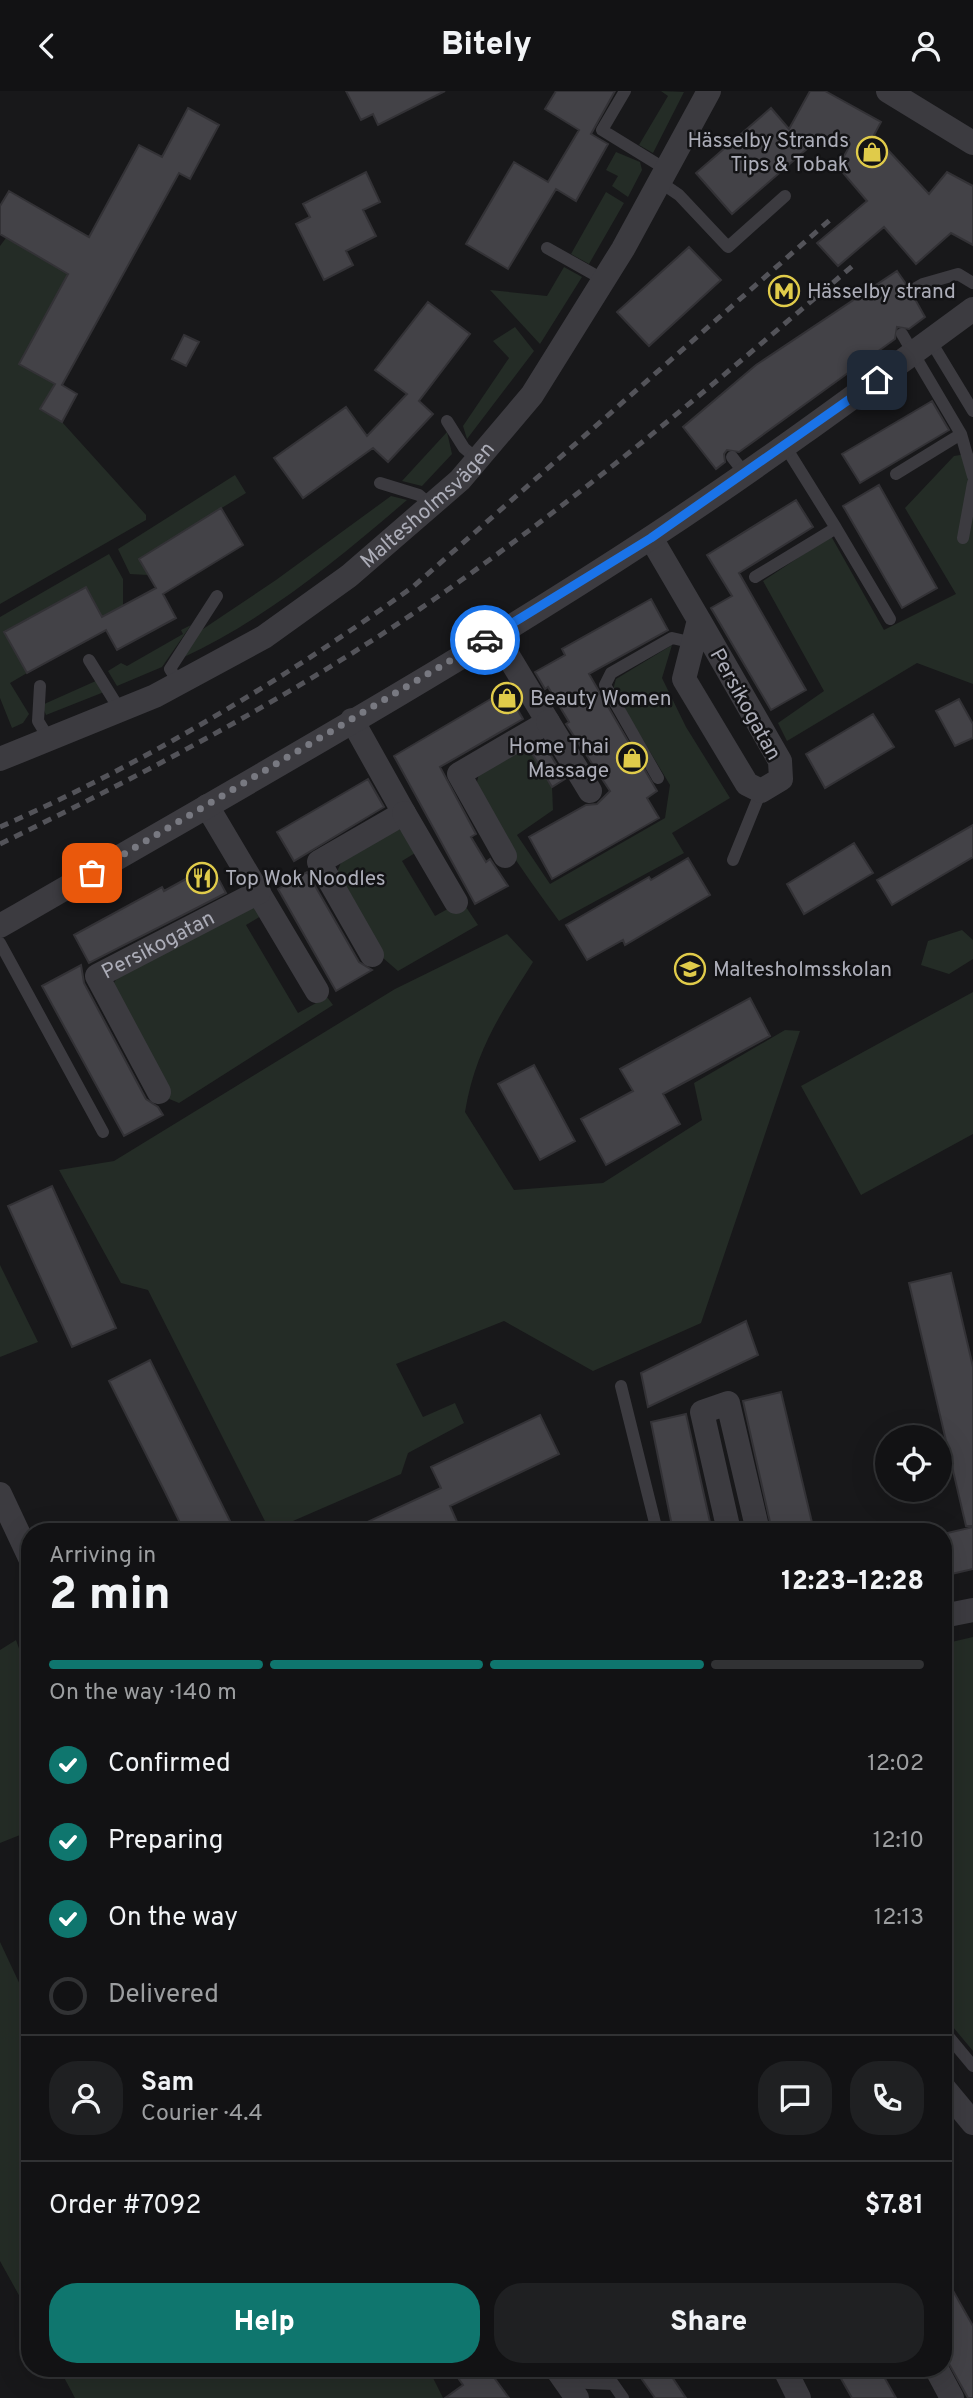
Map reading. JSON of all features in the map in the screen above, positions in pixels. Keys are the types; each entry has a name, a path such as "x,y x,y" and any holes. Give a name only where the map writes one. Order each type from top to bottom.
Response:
{"street":[{"path":"888,91 973,143"},
{"name":"Maltesholmsvägen","path":"0,759 179,683 264,637 349,576 431,505 477,459 532,395 604,280 663,176 705,93"},
{"path":"0,926 352,720 651,538 739,465 785,446 915,342 973,309"},
{"name":"Persikogatan","path":"651,538 696,631 780,761 781,779 761,792 747,784 684,679 696,631"},
{"path":"495,634 590,791"},
{"path":"352,720 456,902"},
{"path":"505,856 459,775 548,722"},
{"path":"207,806 317,991"},
{"path":"372,955 319,862 404,813"},
{"name":"Persikogatan","path":"159,1092 97,976 259,892"},
{"path":"727,1523 702,1412 728,1403 756,1523"},
{"path":"0,1494 21,1539"},
{"path":"952,1614 973,1610"},
{"path":"952,2098 973,2123"},
{"path":"788,2377 799,2398"},
{"path":"941,2377 952,2398"}],"lane":[{"path":"625,91 602,130 663,176 728,247 785,196"},
{"path":"547,248 604,280"},
{"path":"911,291 923,284 958,274 973,283"},
{"path":"915,342 973,411"},
{"path":"915,342 961,434 973,475"},
{"path":"447,421 464,448 477,459"},
{"path":"896,474 961,434"},
{"path":"785,446 890,619"},
{"path":"380,483 419,495 431,505"},
{"path":"963,538 973,483"},
{"path":"755,577 836,528"},
{"path":"179,683 170,669 217,596"},
{"path":"658,778 605,685 611,673 672,638 696,631"},
{"path":"89,660 120,710"},
{"path":"40,686 38,721 49,739"},
{"path":"733,860 761,792"},
{"path":"0,943 103,1132"},
{"path":"621,1386 655,1523"},
{"path":"952,2041 973,2066"},
{"path":"608,2377 623,2398"},
{"path":"566,2383 613,2384"}],"shaded area":[{"path":"661,91 684,92 653,153 639,145 668,96"},
{"path":"616,152 640,162 642,170 628,197 612,186 618,176 606,170"},
{"path":"606,192 624,203 589,264 571,254"},
{"path":"6,238 68,274 19,364 55,384 41,410 62,422 146,515 146,520 0,604 0,246"},
{"path":"564,267 582,277 540,344 490,290 547,296"},
{"path":"515,327 534,351 467,439 463,426 509,358 493,341"},
{"path":"447,432 452,454 422,486 402,481"},
{"path":"973,453 973,684 917,663 787,741 778,723 824,691 763,581 831,536 884,630 956,594 905,508 954,456"},
{"path":"235,475 246,493 139,559 148,575 130,574 118,549"},
{"path":"391,496 407,500 354,545 272,607 182,658 200,631 276,580"},
{"path":"109,554 123,579 123,606 102,617 86,587 4,631 27,673 10,683 29,714 23,723 12,728 0,698 0,617"},
{"path":"191,625 162,667 117,686 108,671 121,663 127,666 183,634 181,630"},
{"path":"672,645 662,678 686,727 730,798 672,833 684,853 559,921 512,855 481,801 477,780 482,767 528,747 552,787 553,810 517,835 550,884 665,818 670,785 613,690 616,679"},
{"path":"98,680 104,692 46,715 42,705"},
{"path":"396,826 420,850 402,861 435,916 462,901 478,925 398,971 375,951 335,876 344,856"},
{"path":"252,903 261,916 246,925 298,1013 327,997 333,1005 179,1103 167,1098 113,984 121,972"},
{"path":"962,930 973,940 973,959 949,974 921,965 928,941"},
{"path":"507,934 533,962 482,1051 465,1112 514,1190 603,1183 702,1120 694,1083 785,1030 800,1031 701,1323 593,1371 504,1321 396,1364 423,1417 455,1403 464,1423 408,1453 401,1474 288,1523 266,1523 148,1290 121,1283 59,1170 114,1161 395,989"},
{"path":"973,992 973,1134 861,1195 801,1086"},
{"path":"0,1265 38,1342 0,1357"},
{"path":"973,1637 973,2051 952,2026 952,1642"},
{"path":"16,1640 21,1654 21,1835 0,1843 0,1650"},
{"path":"0,1942 21,1987 21,2299 0,2261"},
{"path":"64,2377 432,2377 443,2398 75,2398"}],"building":[{"path":"346,91 445,91 378,125 373,114 361,120"},
{"path":"556,91 615,91 591,134 608,144 576,201 556,189 508,269 466,244 514,162 548,182 579,130 545,109"},
{"path":"810,91 825,91 881,122 874,135 929,194 947,172 973,186 973,245 951,233 916,264 884,227 838,266 817,243 867,201 838,167 848,149 823,135 732,214 696,173 771,108 789,129"},
{"path":"188,108 219,125 190,179 179,173 62,385 77,394 62,422 40,409 55,384 19,364 68,274 0,234 0,206 9,191 89,237 139,145 162,157"},
{"path":"366,172 380,202 363,210 376,236 346,251 353,265 324,280 296,224 310,217 303,204"},
{"path":"689,247 721,280 649,346 617,312"},
{"path":"897,271 906,284 902,290 904,296 915,299 925,317 909,329 897,327 895,339 739,452 727,450 724,454 725,462 716,469 683,427 756,365"},
{"path":"428,302 470,334 419,401 433,414 388,462 373,448 303,498 274,458 346,407 367,436 407,394 375,370"},
{"path":"184,335 199,342 186,366 172,359"},
{"path":"932,401 949,430 860,483 842,454"},
{"path":"879,485 937,588 902,608 843,506"},
{"path":"796,500 813,527 739,573 806,690 771,710 711,608 732,596 707,555"},
{"path":"221,508 243,545 163,594 176,618 117,650 106,630 27,673 4,632 86,587 102,617 156,588 139,559"},
{"path":"651,599 668,630 589,674 657,791 647,798 659,818 552,879 529,837 586,805 597,804 610,791 566,724 569,722 548,687 545,689 535,672 565,655 562,649"},
{"path":"506,690 523,719 440,767 476,834 471,837 486,862 490,859 508,886 475,904 394,756"},
{"path":"959,699 973,724 973,738 955,746 936,711"},
{"path":"873,714 894,747 825,788 806,754"},
{"path":"543,742 565,779 552,787 530,750"},
{"path":"368,779 384,807 294,861 277,832"},
{"path":"973,825 973,857 892,905 877,880"},
{"path":"854,843 873,873 804,914 787,884"},
{"path":"688,858 710,895 625,945 623,940 587,960 566,925 649,877 651,880"},
{"path":"211,865 226,893 89,963 74,935 162,887 164,891"},
{"path":"307,872 359,962 372,970 336,991 278,889"},
{"path":"81,965 84,983 146,1099 158,1107 163,1115 124,1136 42,986"},
{"path":"750,998 770,1036 663,1094 680,1124 606,1165 581,1119 633,1091 620,1069"},
{"path":"534,1065 575,1141 540,1160 498,1084"},
{"path":"52,1186 116,1328 72,1347 8,1206"},
{"path":"951,1273 973,1367 973,1526 966,1526 952,1466 952,1425 942,1425 909,1283"},
{"path":"746,1321 758,1355 648,1407 641,1373"},
{"path":"150,1360 231,1523 180,1523 109,1381"},
{"path":"781,1392 812,1523 770,1523 743,1401"},
{"path":"686,1414 710,1523 671,1523 651,1422"},
{"path":"540,1415 559,1454 450,1506 458,1523 365,1523 441,1488 431,1467"},
{"path":"973,1527 973,1569 952,1574 952,1532"},
{"path":"952,2289 973,2326 973,2398 968,2398 952,2369"},
{"path":"457,2377 494,2377 509,2398 445,2398 463,2385"},
{"path":"640,2377 672,2377 686,2398 655,2398"},
{"path":"840,2377 884,2377 896,2398 852,2398"}],"railway":[{"path":"0,827 108,775 213,717 315,654 414,586 832,218"},
{"path":"0,844 235,722 350,655 405,619 511,544 612,466 856,263"}],"way so far":[{"path":"92,873 485,640"}],"place":[{"name":"Hässelby Strands Tips & Tobak","path":"872,152"},
{"name":"Hässelby strand","path":"784,291"},
{"name":"Beauty Women","path":"507,698"},
{"name":"Home Thai Massage","path":"632,758"},
{"name":"Top Wok Noodles","path":"202,878"},
{"name":"Maltesholmsskolan","path":"690,969"}],"route":[{"path":"485,640 651,538 877,380"}]}
